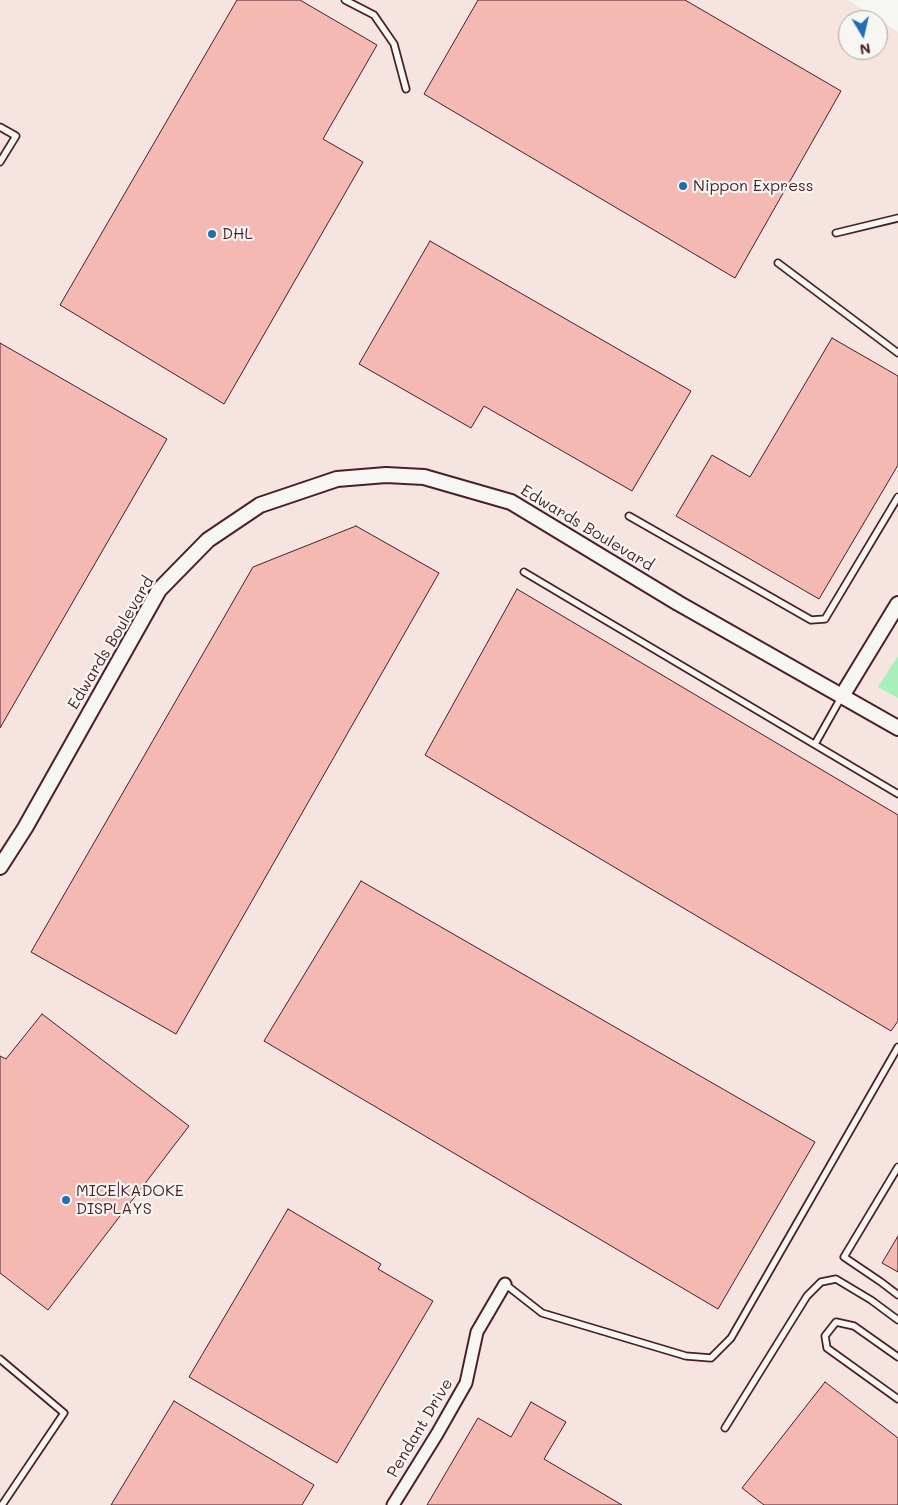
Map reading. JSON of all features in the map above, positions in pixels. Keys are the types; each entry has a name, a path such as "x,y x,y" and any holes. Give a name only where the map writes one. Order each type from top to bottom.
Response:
{"street":[{"name":"Edwards Boulevard","path":"0,868 25,828 159,590 208,540 260,505 337,478 386,475 424,477 511,502 678,603 898,728"},
{"path":"842,696 898,604"},
{"name":"Pendant Drive","path":"393,1505 466,1383 477,1332 505,1284"}],"lane":[{"path":"345,0 374,15 394,44 406,89"},
{"path":"0,126 16,136 0,162"},
{"path":"836,233 898,218"},
{"path":"778,263 898,354"},
{"path":"629,516 811,620 826,619 898,497"},
{"path":"524,572 898,794"},
{"path":"815,744 842,696"},
{"path":"505,1284 542,1313 686,1356 711,1358 731,1338 898,1047"},
{"path":"898,1167 844,1257 898,1296"},
{"path":"725,1428 807,1296 821,1282 836,1279 871,1300 898,1320"},
{"path":"898,1357 854,1326 836,1322 825,1336 827,1348 898,1399"},
{"path":"0,1360 64,1413 2,1505"}],"shaded area":[{"path":"0,0 848,0 864,10 838,10 838,60 888,60 888,26 898,32 898,1505 0,1505"}],"green space":[{"path":"898,656 898,698 878,687"}],"building":[{"name":"DHL","path":"237,0 300,0 377,45 323,139 363,162 224,404 60,305"},
{"name":"Nippon Express","path":"478,0 685,0 841,91 735,278 424,94"},
{"path":"430,241 691,391 632,491 484,406 471,428 359,364"},
{"path":"832,338 898,376 898,465 819,599 676,516 712,455 750,477"},
{"path":"0,343 167,439 0,728"},
{"path":"356,526 439,573 176,1034 31,952 253,567"},
{"path":"517,589 898,815 898,1021 891,1031 425,755"},
{"path":"361,881 815,1142 718,1309 264,1041"},
{"name":"MICE|KADOKE DISPLAYS","path":"42,1014 189,1126 48,1310 0,1273 0,1056 6,1059"},
{"path":"288,1209 381,1264 378,1269 433,1301 337,1463 189,1377"},
{"path":"898,1236 898,1272 882,1263"},
{"path":"825,1382 898,1438 898,1505 764,1505 742,1488"},
{"path":"174,1401 314,1485 302,1505 111,1505"},
{"path":"531,1402 566,1422 544,1459 622,1505 427,1505 478,1418 511,1437"}],"place":[{"name":"Nippon Express","path":"683,186"},
{"name":"DHL","path":"212,234"},
{"name":"MICE|KADOKE DISPLAYS","path":"66,1200"}]}
